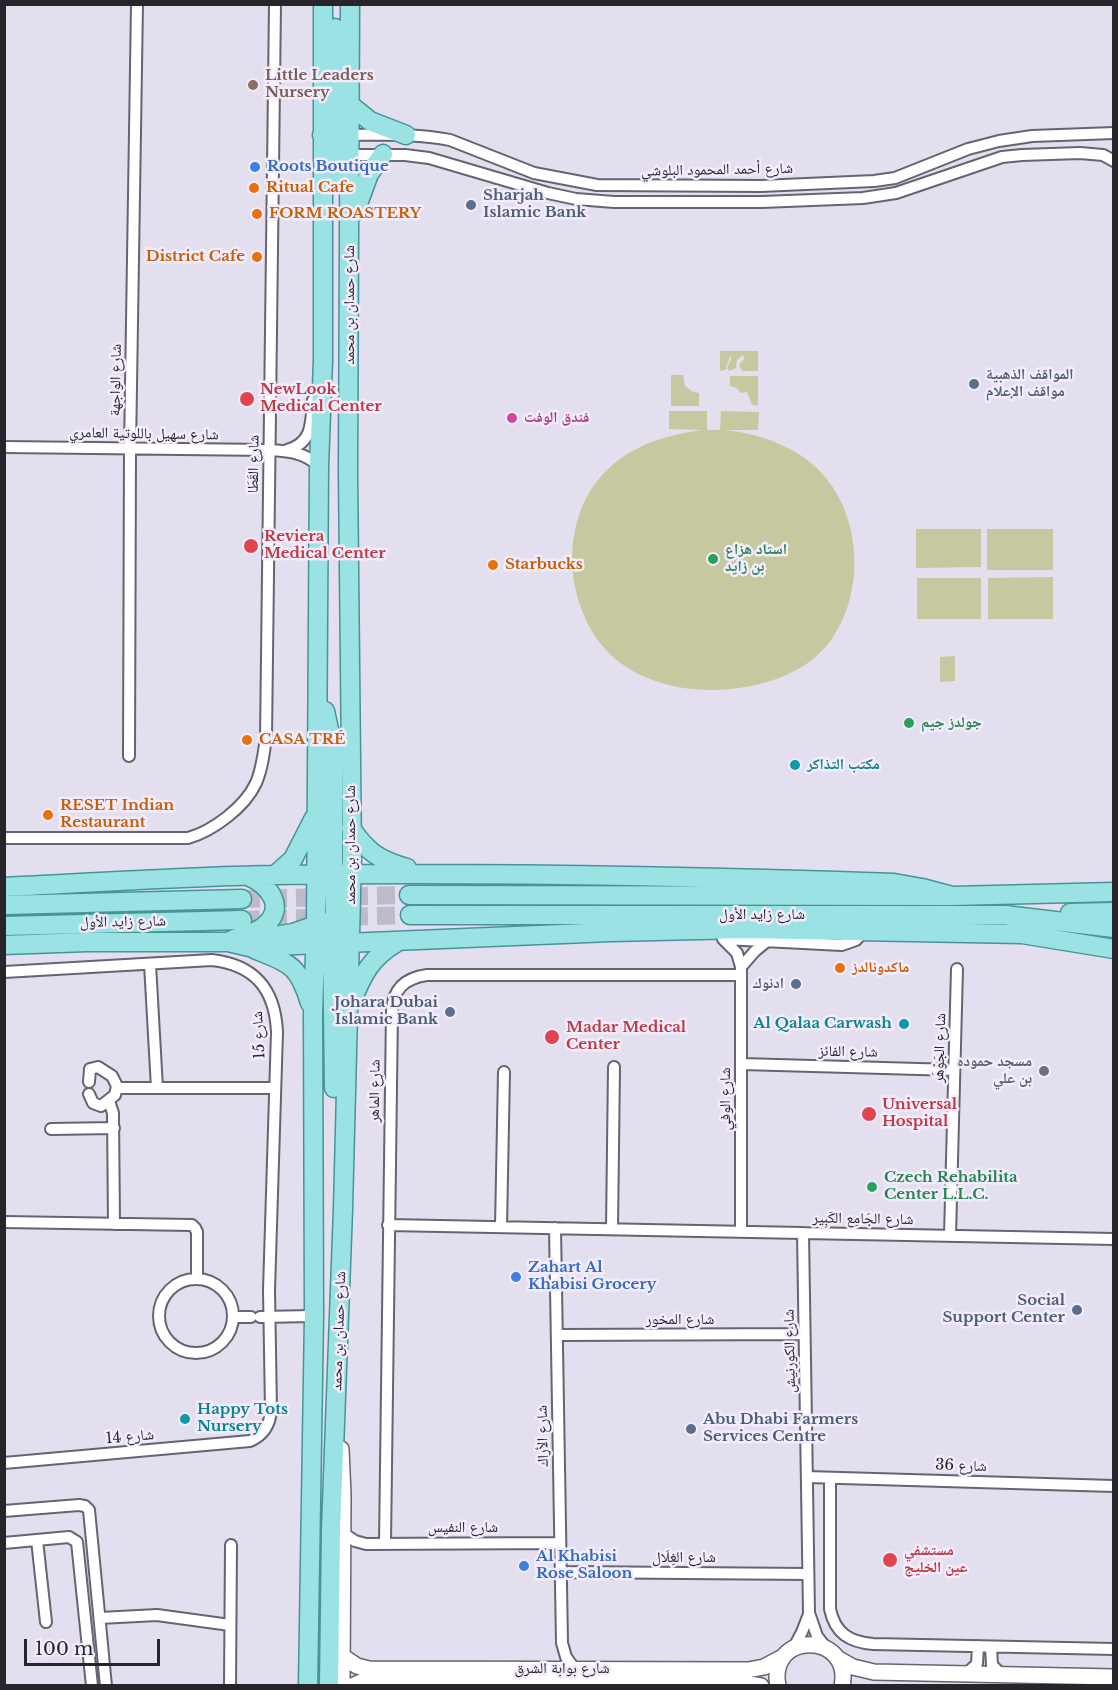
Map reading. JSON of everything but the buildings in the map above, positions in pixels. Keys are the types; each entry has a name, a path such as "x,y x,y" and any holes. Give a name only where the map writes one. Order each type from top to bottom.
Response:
{"main road":[{"name":"شارع حمدان بن محمد","path":"308,1686 314,1316 313,1013 333,944 334,874 317,811 319,466 322,360 336,155 323,4"},
{"path":"333,4 336,135"},
{"name":"شارع حمدان بن محمد","path":"329,1686 348,1010 328,920 334,874 351,828 348,472 350,231 336,155 336,135 349,104 350,4"},
{"path":"349,104 370,121 406,135"},
{"path":"350,231 364,184 383,154"},
{"path":"336,155 340,285 350,302"},
{"path":"4,945 87,942 228,942 282,935 328,920 346,899 334,874 333,748 319,692"},
{"path":"275,875 293,859 317,811"},
{"path":"351,828 374,855 394,864 426,873"},
{"path":"4,887 275,875 426,873 617,875 894,883 952,896"},
{"path":"228,942 266,925 273,912 271,891 261,882 248,876"},
{"name":"شارع زايد الأول","path":"409,895 952,896 1113,892"},
{"name":"شارع زايد الأول","path":"4,905 242,899"},
{"path":"1005,915 1113,912"},
{"name":"شارع زايد الأول","path":"410,915 1005,915 1113,929"},
{"name":"شارع زايد الأول","path":"4,926 242,920"},
{"path":"328,920 339,930 333,944 335,1094 337,1107 345,1124"},
{"path":"249,947 588,932 744,929 1022,934 1113,929"},
{"path":"1022,934 1113,949"},
{"path":"348,1010 359,983 377,956 398,941"},
{"path":"228,942 249,947 284,963 298,973 313,1013"}],"street":[{"name":"شارع الواجهة","path":"129,756 130,449 137,4"},
{"name":"شارع القَطَا","path":"4,838 188,838 214,827 236,808 255,786 259,775 266,737 275,4"},
{"name":"شارع أحمد المحمود البلوشي","path":"336,135 406,135 450,140 534,174 597,186 761,186 882,180 901,176 968,149 999,141 1048,135 1113,133"},
{"name":"شارع أحمد المحمود البلوشي","path":"336,155 383,154 429,158 554,195 615,202 762,202 863,198 897,193 1002,157 1060,152 1102,155 1113,161"},
{"path":"284,451 298,446 309,435 314,384 322,360"},
{"name":"شارع سهيل باللوتية العامري","path":"4,447 269,450 303,455 319,466"},
{"path":"655,932 766,942 842,945 856,940 864,931"},
{"name":"شارع الوفي","path":"723,939 737,952 741,971 741,1232"},
{"path":"741,971 750,956 766,942"},
{"name":"شارع 15","path":"4,972 221,961 243,969 261,984 272,1000 277,1032 275,1088 260,1316 270,1419 268,1427 257,1438"},
{"path":"150,964 157,1088"},
{"name":"شارع الجَوْهَر","path":"950,1236 957,969"},
{"name":"شارع الماهر","path":"385,1543 392,1002 395,994 405,982 427,975 741,971"},
{"name":"شارع الفائز","path":"742,1064 954,1070"},
{"path":"98,1066 115,1079 117,1088 115,1095 109,1101 104,1105 96,1105 91,1100 89,1088 90,1069 98,1066"},
{"path":"612,1229 614,1067"},
{"path":"501,1227 504,1072"},
{"path":"117,1088 275,1088"},
{"path":"109,1101 113,1109 114,1128 114,1224"},
{"path":"51,1129 114,1128"},
{"path":"4,1222 194,1226 197,1232 197,1279"},
{"name":"شارع الجَامِع الكَبِير","path":"388,1225 1113,1239"},
{"name":"شارع الأراك","path":"555,1228 562,1643 566,1657 574,1668"},
{"name":"شارع الكورنيش","path":"802,1233 809,1613 817,1636 832,1653"},
{"path":"190,1279 197,1279 211,1282 223,1290 231,1302 233,1317 227,1338 222,1343 210,1351 196,1354 188,1353 169,1342 161,1330 159,1308 176,1285 190,1279"},
{"path":"233,1317 314,1316"},
{"name":"شارع المخور","path":"557,1335 804,1334"},
{"path":"336,1408 342,1468 342,1686"},
{"name":"شارع 14","path":"4,1463 243,1442 257,1438"},
{"name":"شارع 36","path":"807,1477 1113,1486"},
{"path":"830,1478 830,1609 832,1621 838,1631 848,1638 861,1643 1112,1649"},
{"path":"4,1511 79,1505 87,1507 90,1512 106,1686"},
{"name":"شارع النفيس","path":"343,1533 366,1544 560,1543"},
{"path":"4,1543 69,1537 75,1540 78,1545 92,1686"},
{"path":"37,1540 46,1622"},
{"path":"343,1560 358,1547 366,1544"},
{"path":"230,1686 231,1545"},
{"name":"شارع الغِلَال","path":"561,1572 808,1574"},
{"name":"شارع الكورنيش","path":"788,1653 802,1632 809,1613"},
{"path":"100,1618 166,1616 230,1625"},
{"name":"شارع الأراك","path":"550,1668 558,1656 562,1643"},
{"name":"شارع بوابة الشرق","path":"342,1656 357,1666 369,1669 748,1670 764,1666 806,1644 821,1646 832,1653"},
{"path":"966,1674 976,1664 978,1646"},
{"path":"992,1647 992,1665 1002,1675"},
{"path":"778,1686 777,1674 788,1653"},
{"path":"832,1653 853,1668 867,1671 1113,1677"},
{"path":"832,1653 843,1673 842,1686"},
{"name":"شارع بوابة الشرق","path":"352,1686 372,1680 749,1684 761,1686"}],"green space":[{"path":"720,351 758,351 758,371 742,371 739,365 744,359 743,355 737,360 736,368 729,371 727,368 731,355 726,370 720,371"},
{"path":"671,375 683,375 685,386 699,393 699,406 671,406"},
{"path":"730,376 758,376 758,406 752,405 747,392 740,393 737,388 730,386"},
{"name":"استاد هزاع بن زايد","path":"669,411 707,411 707,430 720,430 721,411 759,412 758,430 726,430 767,439 806,459 826,478 847,515 852,536 853,580 842,622 831,640 817,656 779,678 757,685 711,690 689,689 654,680 626,667 615,659 595,637 581,608 576,591 572,553 574,534 586,499 608,469 629,453 664,438 702,430 669,429"},
{"path":"916,529 981,529 981,567 916,568"},
{"path":"987,529 1053,529 1053,570 987,570"},
{"path":"1053,577 1053,619 988,619 988,578"},
{"path":"917,578 981,578 981,619 917,619"},
{"path":"955,656 955,681 940,682 940,657"}],"tunnel":[{"path":"242,899 409,895"},
{"path":"242,920 410,915"}],"place":[{"name":"Little Leaders Nursery","path":"253,85"},
{"name":"Roots Boutique","path":"255,167"},
{"name":"Ritual Cafe","path":"254,188"},
{"name":"Sharjah Islamic Bank","path":"471,205"},
{"name":"FORM ROASTERY","path":"257,214"},
{"name":"District Cafe","path":"257,257"},
{"name":"المواقف الذهبية مواقف الإعلام","path":"974,384"},
{"name":"NewLook Medical Center","path":"247,399"},
{"name":"فندق الوفت","path":"512,418"},
{"name":"Reviera Medical Center","path":"251,546"},
{"name":"استاد هزاع بن زايد","path":"713,559"},
{"name":"Starbucks","path":"493,565"},
{"name":"جولدز جيم","path":"909,723"},
{"name":"CASA TRÉ","path":"247,740"},
{"name":"مكتب التذاكر","path":"795,765"},
{"name":"RESET Indian Restaurant","path":"48,815"},
{"name":"ماكدونالدز","path":"840,968"},
{"name":"ادنوك","path":"796,984"},
{"name":"Johara Dubai Islamic Bank","path":"450,1012"},
{"name":"Al Qalaa Carwash","path":"904,1024"},
{"name":"Madar Medical Center","path":"552,1037"},
{"name":"مسجد حموده بن علي","path":"1044,1071"},
{"name":"Universal Hospital","path":"869,1114"},
{"name":"Czech Rehabilita Center L.L.C.","path":"872,1187"},
{"name":"Zahart Al Khabisi Grocery","path":"516,1277"},
{"name":"Social Support Center","path":"1077,1310"},
{"name":"Happy Tots Nursery","path":"185,1419"},
{"name":"Abu Dhabi Farmers Services Centre","path":"691,1429"},
{"name":"مستشفي عين الخليج","path":"890,1560"},
{"name":"Al Khabisi Rose Saloon","path":"524,1566"}]}
